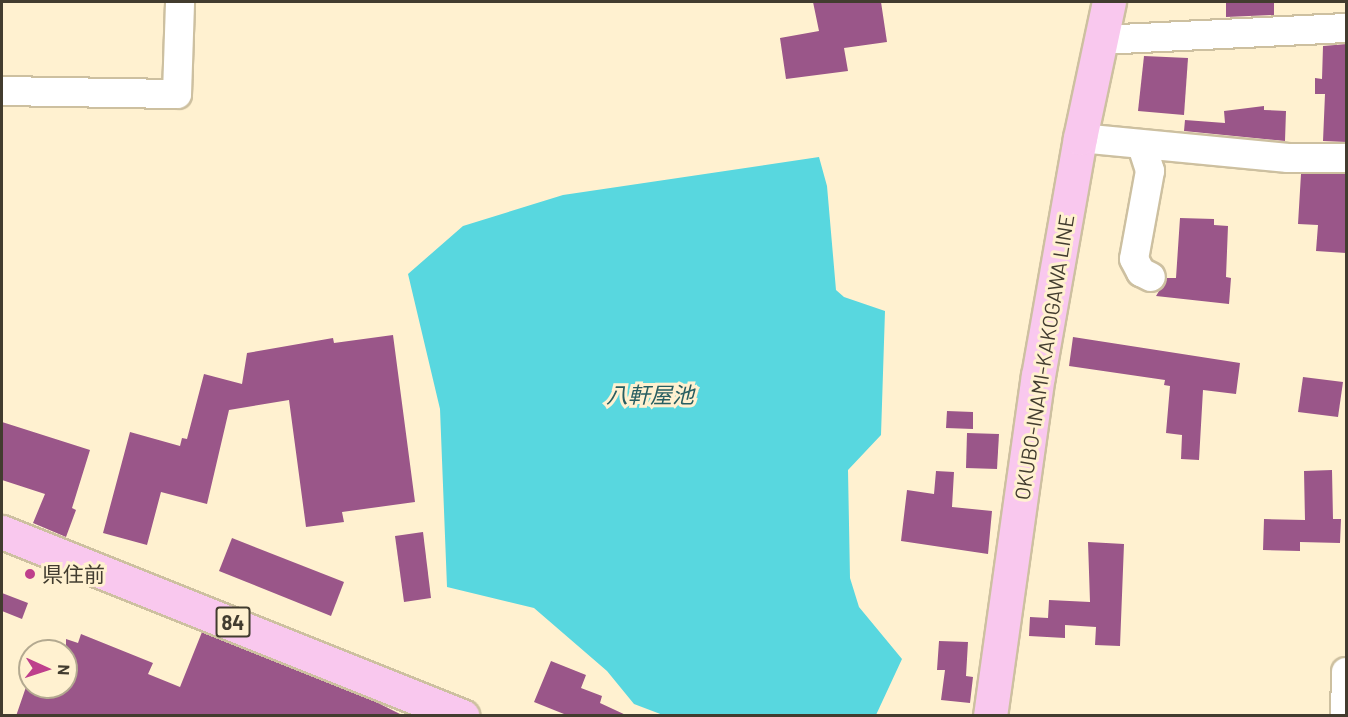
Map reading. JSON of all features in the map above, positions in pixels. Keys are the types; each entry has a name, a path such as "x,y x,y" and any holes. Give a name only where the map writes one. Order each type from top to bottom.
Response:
{"main road":[{"name":"OKUBO-INAMI-KAKOGAWA LINE","path":"990,716 1038,376 1080,138 1109,2"},
{"name":"84","path":"2,532 185,602 463,716"}],"street":[{"path":"2,91 177,94 180,2"},
{"path":"1100,40 1347,28"},
{"path":"1080,138 1131,141 1142,146 1288,158 1347,158"},
{"path":"1142,146 1150,171 1134,259 1141,272 1151,277"},
{"path":"1345,716 1347,672"}],"water":[{"name":"八軒屋池","path":"819,157 827,186 836,290 844,297 885,311 881,435 848,470 850,578 859,607 902,659 876,715 663,715 634,704 607,671 534,608 447,587 440,409 408,274 463,226 563,195"}],"building":[{"path":"813,2 881,2 887,42 844,48 848,71 786,79 780,38 819,31"},
{"path":"1226,2 1274,2 1274,15 1226,17"},
{"path":"1347,44 1347,142 1323,141 1325,94 1315,94 1315,78 1322,79 1323,46"},
{"path":"1144,56 1188,58 1184,115 1138,111"},
{"path":"1264,106 1264,110 1286,111 1285,141 1184,131 1185,120 1225,123 1224,111"},
{"path":"1301,174 1347,174 1346,253 1316,251 1318,225 1298,224"},
{"path":"1180,218 1214,219 1214,225 1228,226 1226,277 1231,278 1229,304 1156,296 1167,278 1176,278"},
{"path":"393,335 415,502 342,512 344,522 306,527 289,400 229,410 207,504 161,492 147,545 103,533 130,432 180,446 182,438 187,439 204,374 242,384 247,353 333,338 334,343"},
{"path":"1073,337 1240,363 1236,394 1203,390 1199,460 1181,459 1182,435 1166,433 1170,386 1164,385 1165,380 1069,366"},
{"path":"1303,377 1343,382 1338,417 1298,412"},
{"path":"947,411 973,412 973,429 946,428"},
{"path":"2,422 90,450 72,508 76,510 66,537 33,523 45,494 2,480"},
{"path":"967,433 999,434 997,469 966,468"},
{"path":"1332,470 1333,519 1341,519 1340,543 1300,542 1300,551 1263,550 1264,519 1305,520 1304,471"},
{"path":"936,471 954,472 952,507 992,511 988,554 901,541 907,490 934,494"},
{"path":"423,532 431,598 404,602 395,536"},
{"path":"232,538 344,582 331,616 219,571"},
{"path":"1088,542 1124,544 1120,646 1095,645 1096,627 1065,625 1065,638 1029,636 1030,617 1048,618 1049,600 1090,602"},
{"path":"2,593 28,603 22,619 2,611"},
{"path":"202,632 370,699 404,716 16,716 22,699 78,699 78,643 81,634 153,663 148,674 180,687"},
{"path":"939,641 968,642 966,676 973,677 970,703 941,700 945,670 937,670"},
{"path":"551,661 586,675 581,688 602,696 600,703 628,716 569,716 534,702"}],"place":[{"name":"県住前","path":"30,574"}]}
